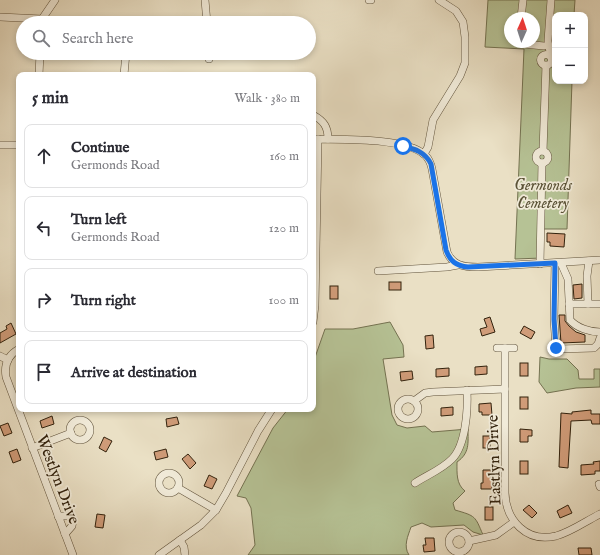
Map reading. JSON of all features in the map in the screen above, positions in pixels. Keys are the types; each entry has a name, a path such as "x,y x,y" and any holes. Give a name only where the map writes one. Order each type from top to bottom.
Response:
{"street":[{"path":"45,16 55,0"},
{"path":"205,0 206,16"},
{"path":"424,154 428,147 433,120 460,76 465,63 465,37 463,22 456,11 440,0"},
{"path":"522,12 523,0"},
{"path":"546,65 550,64 552,58 548,46 551,0"},
{"path":"0,17 16,19"},
{"path":"546,65 541,63 540,59 548,36"},
{"path":"540,46 544,46"},
{"path":"540,59 546,54 552,58"},
{"path":"39,72 40,60"},
{"path":"124,72 125,60"},
{"path":"540,264 542,163 546,162 548,158 547,154 543,151 546,65"},
{"path":"316,117 324,122 328,139"},
{"path":"316,139 384,142 410,148 424,154 429,160 432,169 447,252 452,260 458,265"},
{"path":"0,145 16,145"},
{"path":"378,271 458,265 472,267 600,260"},
{"path":"588,304 587,276 589,261"},
{"path":"558,263 568,279 569,317 573,322 589,331 600,332"},
{"path":"558,263 554,319 556,348 594,348 598,344 600,338"},
{"path":"569,304 600,304"},
{"path":"497,348 514,348"},
{"name":"Eastlyn Drive","path":"505,348 505,497 507,509 514,522 532,534 550,537 564,532 600,514"},
{"path":"0,356 8,360 11,354 16,351"},
{"name":"Westlyn Drive","path":"8,360 5,370 6,377 16,404"},
{"path":"414,401 429,392 505,388"},
{"path":"415,483 446,464 457,452 467,417 467,390"},
{"name":"Westlyn Drive","path":"19,412 73,555"},
{"path":"159,555 201,524 216,510 254,437 270,412"},
{"path":"32,448 70,433"},
{"path":"178,488 216,510"},
{"path":"58,516 68,516 73,520 72,526 65,534"},
{"path":"469,541 496,536 514,522"},
{"path":"180,540 184,547 185,555"}],"green space":[{"name":"Germonds Cemetery","path":"488,0 575,0 574,12 552,12 552,84 572,84 567,229 542,229 542,258 515,259 524,49 504,48 540,48 540,12 504,12 504,48 485,47"},
{"path":"390,322 403,345 404,357 383,359 392,415 397,425 407,428 425,426 432,432 468,429 468,443 466,451 457,462 459,482 465,491 453,503 455,510 467,514 476,520 483,535 473,532 464,525 431,527 422,523 411,527 406,545 409,555 248,555 255,545 251,508 246,498 237,496 273,428 286,412 316,412 316,354 325,329 353,329"},
{"path":"540,357 549,359 567,359 578,370 579,379 594,379 594,369 600,369 600,387 576,388 547,393 539,382"}],"building":[{"path":"547,233 565,234 564,247 550,246 550,242 547,242"},
{"path":"389,282 401,282 401,290 389,290"},
{"path":"582,284 582,298 574,299 573,285"},
{"path":"330,286 338,286 338,299 330,299"},
{"path":"559,315 565,315 565,321 569,326 576,332 585,335 585,342 561,343"},
{"path":"490,317 495,332 482,336 480,329 487,327 484,319"},
{"path":"11,323 16,334 0,343 0,333 7,329 6,326"},
{"path":"524,326 535,332 531,339 520,333"},
{"path":"433,335 434,348 426,349 425,336"},
{"path":"520,363 528,363 528,376 520,376"},
{"path":"487,366 487,374 475,375 475,367"},
{"path":"449,368 449,376 436,377 436,369"},
{"path":"412,371 413,379 401,381 400,372"},
{"path":"520,397 528,397 528,409 520,409"},
{"path":"491,403 492,415 482,415 482,412 479,412 479,404"},
{"path":"453,407 453,415 441,416 441,408"},
{"path":"591,410 591,414 600,414 600,424 592,424 591,420 571,421 568,468 559,467 561,413 572,414 572,412"},
{"path":"52,416 54,424 42,428 40,421"},
{"path":"177,417 179,424 167,427 166,419"},
{"path":"8,423 12,433 4,436 0,426"},
{"path":"520,429 532,430 532,436 528,436 528,442 520,442"},
{"path":"483,436 490,436 490,448 483,448"},
{"path":"104,437 112,441 106,452 99,448"},
{"path":"17,449 21,460 13,463 9,452"},
{"path":"166,449 168,457 156,460 154,452"},
{"path":"188,454 196,463 190,469 182,459"},
{"path":"520,461 528,461 528,474 520,474"},
{"path":"600,461 600,471 595,471 595,474 581,475 581,465 594,464 593,462"},
{"path":"483,470 491,470 492,489 481,489 481,483 483,483"},
{"path":"209,475 217,479 212,489 204,486"},
{"path":"529,505 537,513 532,518 523,510"},
{"path":"568,505 572,513 560,518 557,511"},
{"path":"485,507 493,507 493,520 485,520"},
{"path":"97,514 105,515 103,528 95,527"},
{"path":"425,538 434,538 435,551 424,552 423,545 426,545"},
{"path":"578,548 591,548 592,555 579,555"}],"route":[{"path":"403,146 420,151 426,156 431,164 446,250 450,259 460,265 468,267 555,263 554,319 556,348"}]}
